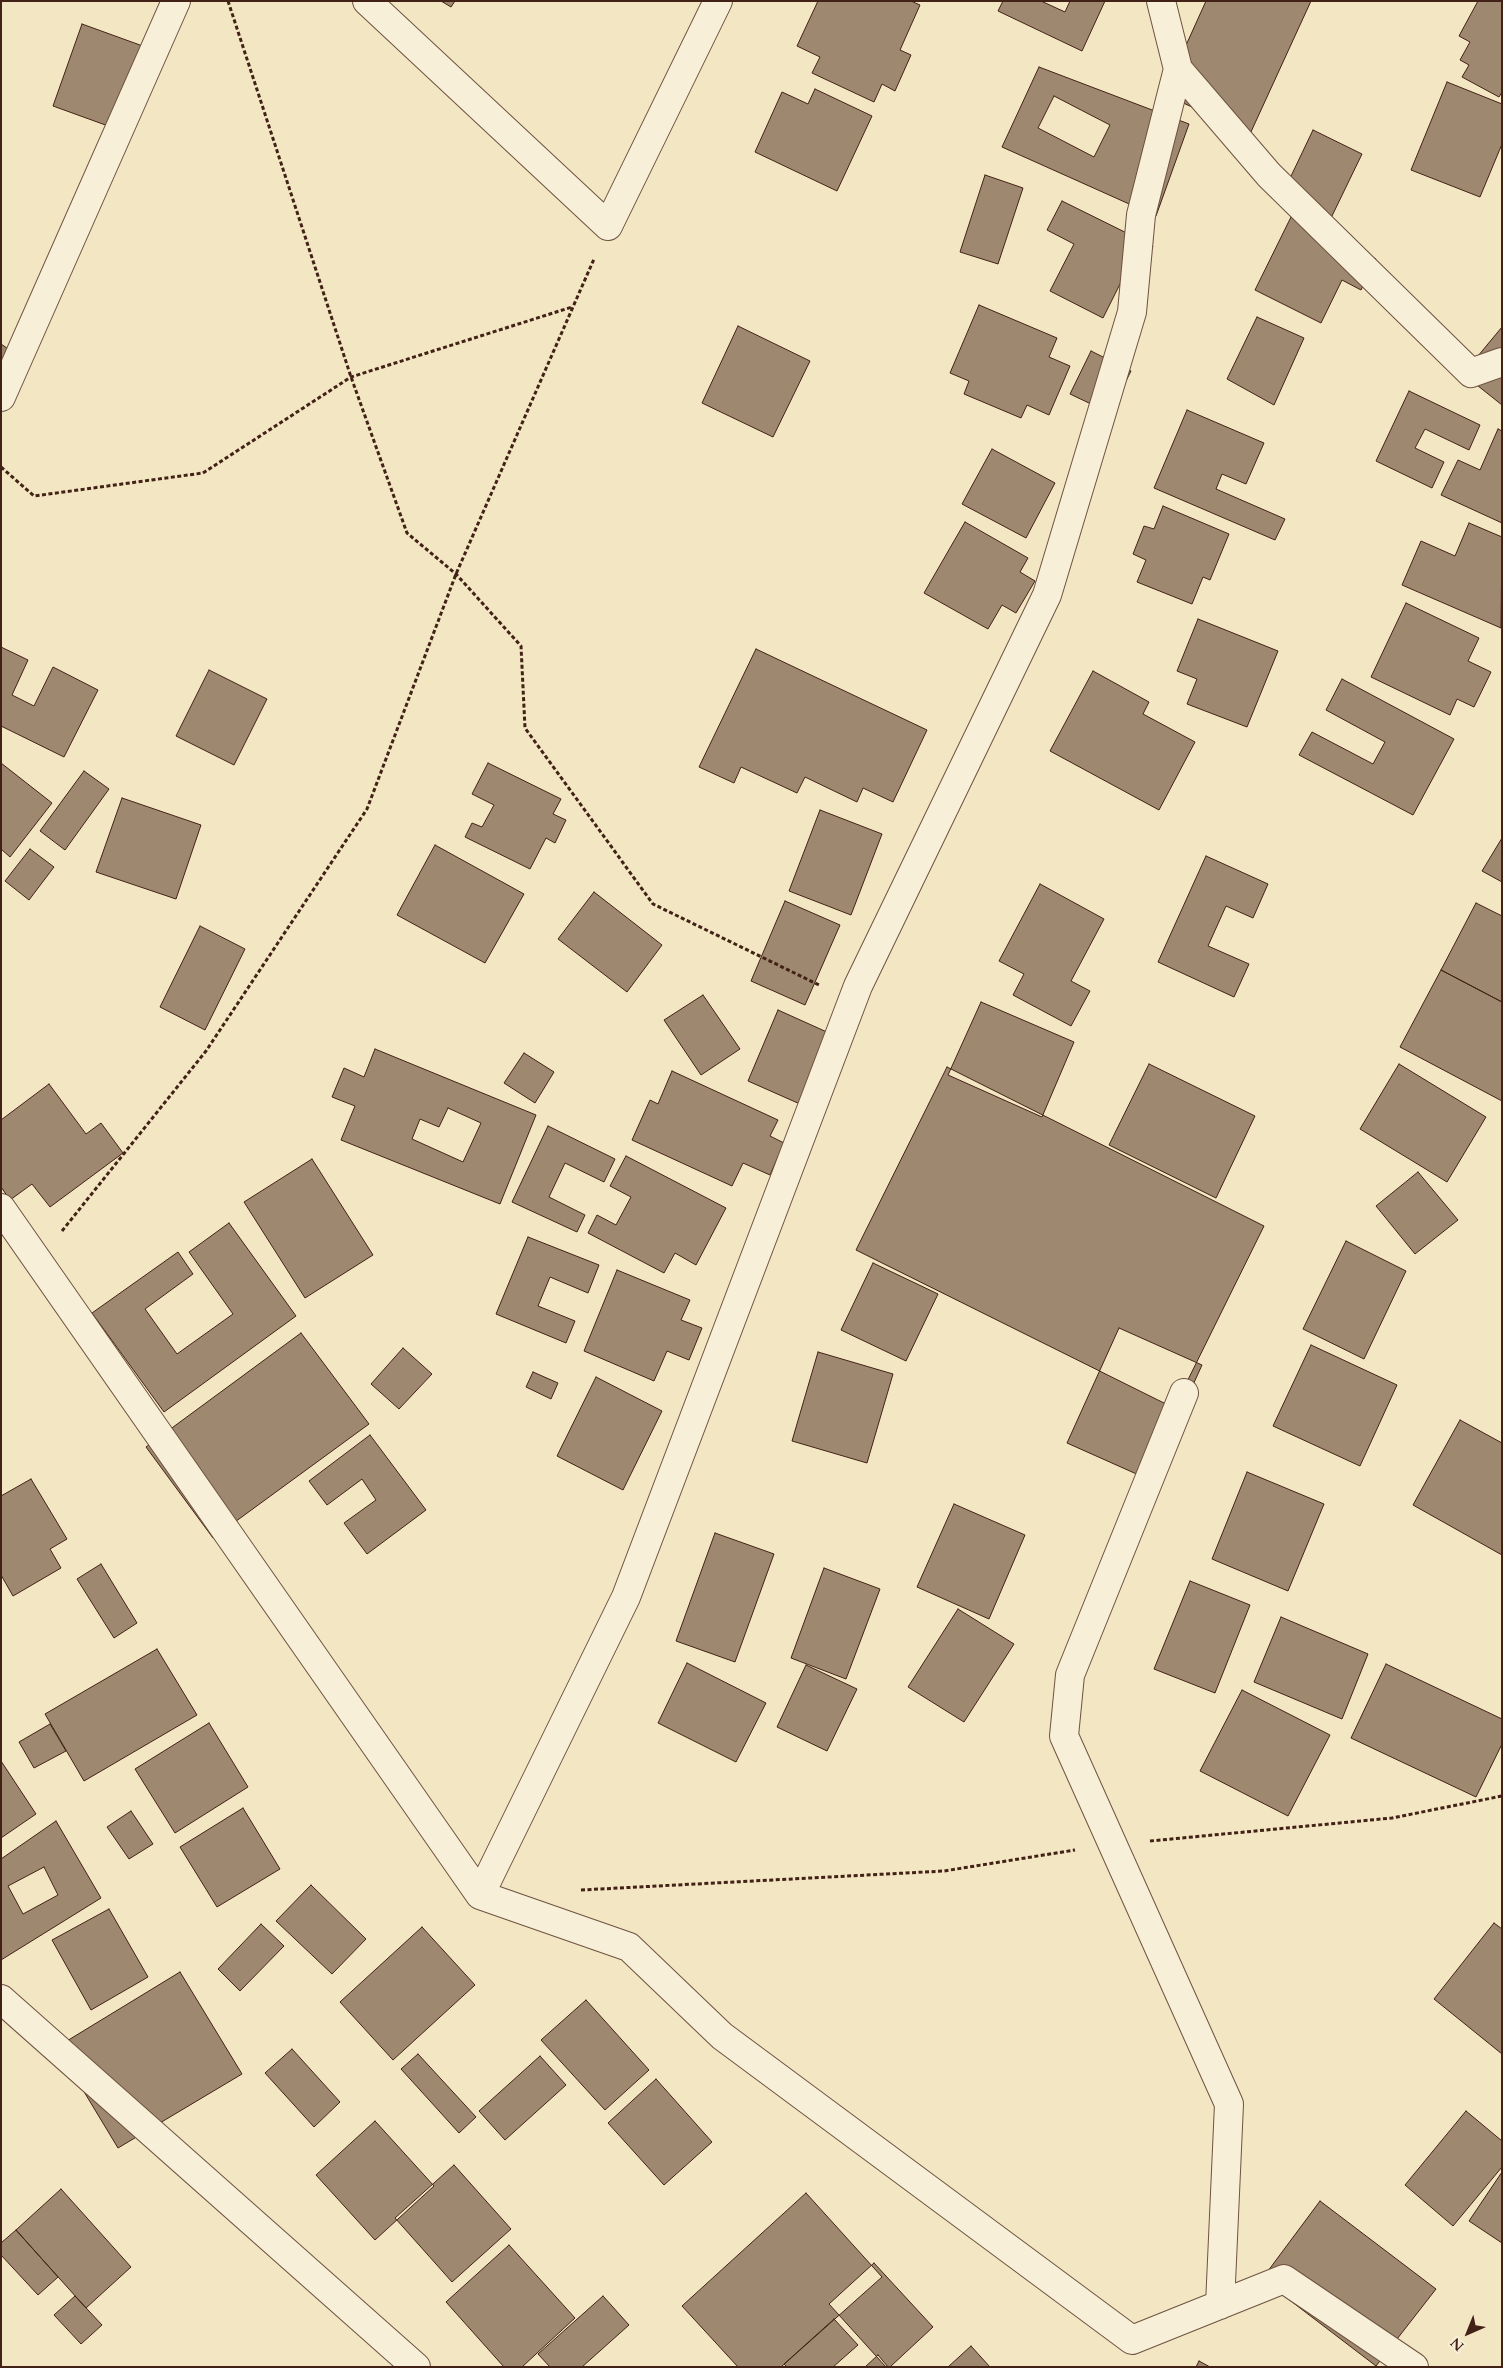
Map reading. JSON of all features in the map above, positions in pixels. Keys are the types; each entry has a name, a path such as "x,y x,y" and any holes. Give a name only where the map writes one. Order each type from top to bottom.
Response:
{"street":[{"path":"1,397 176,1"},
{"path":"367,1 608,226 718,1"},
{"path":"1161,1 1178,69 1268,175 1471,372 1502,362"},
{"path":"480,1895 626,1597 853,1001 1047,595 1132,312 1141,216 1178,69"},
{"path":"1,1208 480,1895 629,1947 722,2036 1132,2340 1284,2279 1414,2367"},
{"path":"1184,1394 1070,1675 1064,1736 1229,2104 1220,2305"},
{"path":"1,1999 416,2367"}],"path":[{"path":"228,1 352,377 407,533 456,574 521,646 525,728 653,904 853,1001"},
{"path":"39,1262 206,1051 368,809 456,574 608,226"},
{"path":"1,467 34,496 203,473 352,377 573,307"},
{"path":"579,1890 944,1871 1111,1844 1392,1818 1502,1796"}],"building":[{"path":"441,1 455,1 451,7"},
{"path":"818,1 911,1 920,5 900,50 911,55 895,91 882,84 874,102 812,73 820,57 797,46"},
{"path":"1003,1 1041,1 1065,12 1070,1 1105,1 1082,51 998,11"},
{"path":"1206,1 1311,1 1250,134 1164,94"},
{"path":"1478,1 1502,1 1502,92 1499,97 1462,77 1469,65 1460,60 1470,42 1459,36"},
{"path":"82,24 151,49 122,131 53,106"},
{"path":"1039,67 1189,124 1156,216 1002,147","holes":["1054,96 1110,125 1094,157 1038,128"]},
{"path":"1447,82 1502,104 1502,144 1480,197 1411,170"},
{"path":"815,89 872,116 837,191 755,152 782,92 808,104"},
{"path":"1313,130 1362,154 1331,218 1282,195"},
{"path":"985,175 1023,188 998,264 960,252"},
{"path":"1062,201 1153,246 1140,273 1128,268 1103,318 1050,291 1074,244 1047,230"},
{"path":"1291,217 1376,259 1361,290 1342,280 1321,323 1255,290"},
{"path":"979,305 1057,338 1049,357 1070,366 1049,415 1027,405 1021,418 964,394 969,381 950,373"},
{"path":"1257,317 1304,338 1274,405 1227,379"},
{"path":"738,326 810,361 773,437 702,403"},
{"path":"1502,327 1502,405 1463,374"},
{"path":"1,344 20,357 1,384"},
{"path":"1091,351 1131,371 1110,413 1070,394"},
{"path":"1409,391 1480,425 1469,450 1425,429 1415,448 1444,462 1432,488 1376,461"},
{"path":"1187,410 1264,443 1246,484 1222,474 1216,489 1285,519 1275,540 1154,488"},
{"path":"1498,429 1502,431 1502,523 1441,495 1458,460 1480,470"},
{"path":"992,449 1055,483 1026,538 962,504"},
{"path":"1163,506 1229,534 1210,580 1203,577 1192,604 1137,582 1146,560 1133,554 1144,526 1154,529"},
{"path":"965,522 1028,558 1020,572 1035,581 1016,613 1002,605 988,629 924,593"},
{"path":"1469,523 1502,537 1501,628 1402,585 1421,541 1455,556"},
{"path":"1406,603 1479,638 1468,661 1491,672 1474,707 1457,699 1450,715 1371,677"},
{"path":"1198,619 1278,651 1247,727 1187,704 1197,679 1177,671"},
{"path":"1,647 28,660 12,695 34,706 53,667 98,690 64,757 1,726"},
{"path":"756,649 927,730 893,802 863,788 857,802 805,777 797,793 741,767 734,783 699,767"},
{"path":"209,670 267,699 234,765 176,736"},
{"path":"1093,671 1149,702 1143,714 1195,742 1159,810 1050,751"},
{"path":"1342,679 1454,739 1413,815 1299,755 1312,732 1373,764 1385,742 1326,710"},
{"path":"1,763 52,803 10,857 1,849"},
{"path":"488,763 561,799 553,814 566,820 555,843 546,838 530,869 465,837 472,823 482,827 494,805 472,794"},
{"path":"84,771 109,789 65,850 40,831"},
{"path":"122,798 201,825 176,899 96,872"},
{"path":"820,810 882,834 851,915 789,891"},
{"path":"1502,838 1502,882 1482,871"},
{"path":"435,845 524,894 485,963 397,915"},
{"path":"30,849 54,867 29,900 5,881"},
{"path":"1206,856 1268,884 1253,918 1226,906 1208,946 1249,964 1234,997 1158,962"},
{"path":"1040,884 1104,919 1071,981 1090,991 1071,1026 1013,995 1024,974 999,961"},
{"path":"594,892 662,945 627,992 558,939"},
{"path":"785,901 840,925 805,1005 751,981"},
{"path":"1476,903 1502,916 1502,1002 1441,970"},
{"path":"200,926 245,949 205,1030 160,1007"},
{"path":"1441,970 1502,1002 1502,1101 1400,1047"},
{"path":"703,995 740,1049 701,1075 664,1020"},
{"path":"981,1002 1074,1042 1042,1117 948,1075"},
{"path":"778,1010 849,1042 818,1112 748,1081"},
{"path":"375,1049 536,1115 500,1204 341,1140 355,1106 332,1097 344,1068 364,1077","holes":["448,1108 481,1123 463,1162 412,1139 420,1119 439,1127"]},
{"path":"524,1053 554,1072 535,1103 504,1083"},
{"path":"1149,1064 1255,1116 1216,1198 1109,1145"},
{"path":"1399,1064 1486,1117 1447,1182 1360,1129"},
{"path":"947,1067 1264,1226 1174,1408 856,1250"},
{"path":"672,1071 778,1120 770,1136 784,1143 770,1175 743,1163 732,1186 632,1140 650,1100 658,1104"},
{"path":"49,1084 86,1134 101,1123 123,1153 50,1207 32,1184 10,1200 1,1187 1,1120"},
{"path":"548,1126 615,1159 604,1182 565,1163 549,1197 585,1215 577,1232 512,1202"},
{"path":"626,1156 726,1208 696,1265 675,1253 664,1273 588,1233 597,1215 616,1225 631,1197 610,1186"},
{"path":"312,1159 373,1255 305,1298 244,1202"},
{"path":"1418,1172 1458,1220 1415,1254 1376,1206"},
{"path":"229,1223 296,1316 164,1412 92,1313 178,1252 193,1274 145,1309 177,1354 233,1314 189,1252"},
{"path":"528,1237 599,1265 588,1293 550,1277 538,1306 575,1321 566,1343 496,1314"},
{"path":"1346,1241 1406,1271 1364,1359 1303,1329"},
{"path":"873,1263 938,1294 906,1361 841,1330"},
{"path":"617,1270 690,1300 681,1320 702,1328 689,1360 667,1351 654,1381 584,1351"},
{"path":"1119,1328 1202,1365 1150,1480 1067,1443"},
{"path":"301,1333 369,1424 213,1538 146,1447"},
{"path":"1311,1345 1397,1385 1360,1466 1273,1426"},
{"path":"403,1348 432,1374 399,1409 371,1384"},
{"path":"818,1352 893,1374 867,1463 792,1441"},
{"path":"533,1372 558,1383 551,1399 526,1387"},
{"path":"596,1377 662,1411 623,1490 557,1456"},
{"path":"1460,1420 1502,1443 1502,1555 1413,1505"},
{"path":"370,1435 426,1510 367,1554 344,1523 376,1500 362,1479 327,1505 309,1481"},
{"path":"1247,1472 1324,1504 1288,1591 1212,1559"},
{"path":"31,1479 67,1539 50,1549 61,1568 13,1596 1,1575 1,1496"},
{"path":"954,1504 1025,1535 989,1619 917,1587"},
{"path":"715,1533 774,1554 735,1662 676,1641"},
{"path":"101,1564 137,1623 114,1638 77,1579"},
{"path":"824,1568 880,1589 846,1679 791,1658"},
{"path":"1190,1581 1250,1605 1215,1693 1154,1669"},
{"path":"958,1609 1014,1644 964,1722 908,1687"},
{"path":"1281,1617 1368,1654 1342,1719 1254,1682"},
{"path":"157,1649 197,1715 84,1781 45,1714"},
{"path":"687,1663 766,1703 736,1762 658,1723"},
{"path":"1386,1664 1502,1719 1502,1744 1476,1797 1351,1738"},
{"path":"806,1665 857,1689 827,1751 777,1727"},
{"path":"1242,1690 1330,1735 1288,1816 1200,1771"},
{"path":"209,1723 248,1787 175,1833 135,1769"},
{"path":"50,1724 66,1751 34,1768 19,1742"},
{"path":"1,1761 36,1814 1,1838"},
{"path":"243,1808 280,1869 217,1907 180,1847"},
{"path":"131,1811 153,1844 129,1859 107,1827"},
{"path":"56,1821 101,1898 1,1960 1,1859","holes":["44,1867 58,1895 23,1914 8,1886"]},
{"path":"311,1885 366,1939 332,1974 276,1921"},
{"path":"109,1909 148,1977 91,2010 52,1940"},
{"path":"1494,1923 1502,1929 1502,2054 1434,1999"},
{"path":"261,1924 284,1946 240,1991 218,1969"},
{"path":"422,1927 475,1985 393,2060 340,2002"},
{"path":"180,1972 242,2074 118,2148 57,2047"},
{"path":"586,2000 649,2070 605,2110 541,2040"},
{"path":"292,2049 340,2102 314,2127 265,2073"},
{"path":"418,2054 476,2117 459,2133 401,2069"},
{"path":"540,2056 566,2085 505,2140 479,2111"},
{"path":"656,2079 712,2142 664,2185 608,2123"},
{"path":"1466,2111 1502,2141 1502,2167 1453,2226 1405,2185"},
{"path":"375,2121 434,2186 375,2240 316,2175"},
{"path":"454,2165 511,2229 452,2282 395,2218"},
{"path":"1502,2172 1502,2243 1469,2221"},
{"path":"61,2189 131,2267 86,2308 16,2230"},
{"path":"806,2193 882,2277 781,2367 738,2367 682,2306"},
{"path":"1320,2201 1436,2289 1376,2366 1262,2279"},
{"path":"16,2230 58,2277 38,2295 1,2255 1,2243"},
{"path":"509,2245 575,2318 522,2367 504,2367 446,2302"},
{"path":"874,2263 933,2327 890,2367 886,2367 829,2304"},
{"path":"75,2296 102,2325 81,2344 54,2315"},
{"path":"603,2296 629,2325 582,2367 550,2367 538,2354"},
{"path":"834,2319 858,2345 833,2367 787,2367 784,2364"},
{"path":"971,2346 990,2367 948,2367"},
{"path":"878,2355 888,2367 865,2367"},
{"path":"1199,2361 1210,2367 1196,2367"}]}
